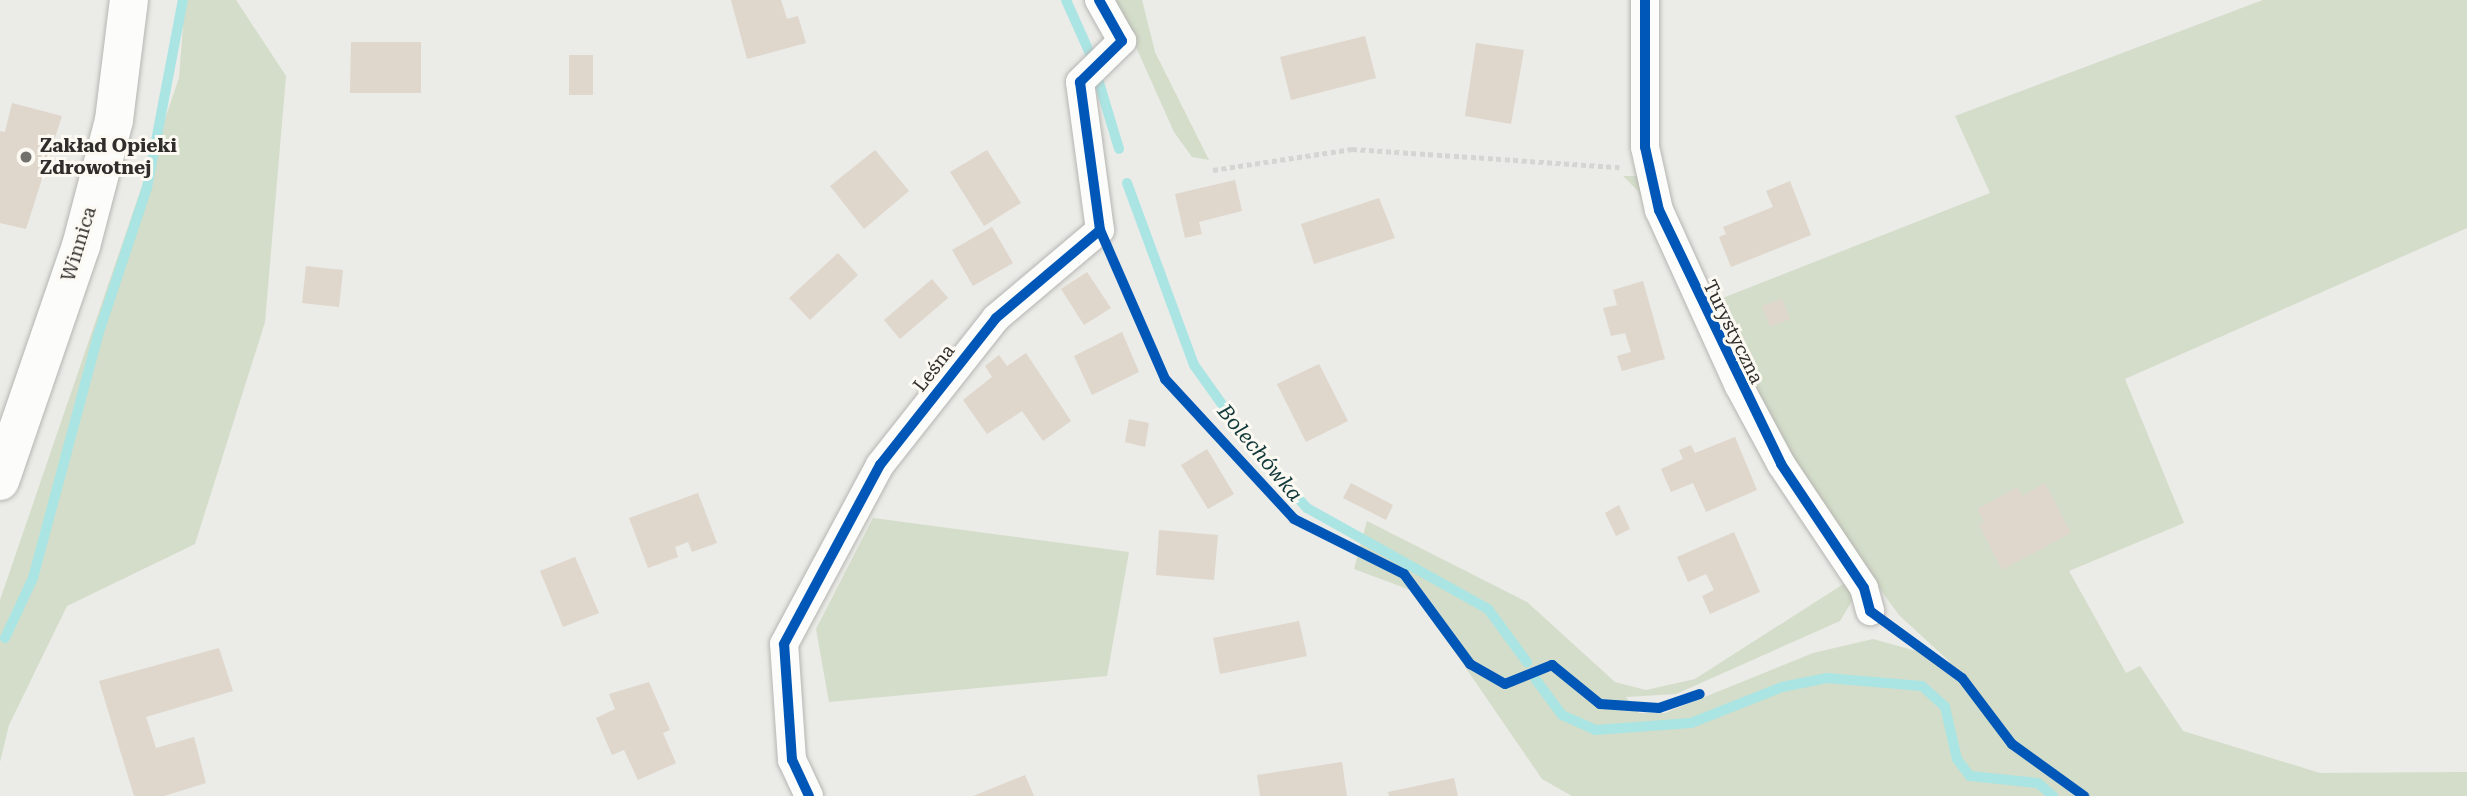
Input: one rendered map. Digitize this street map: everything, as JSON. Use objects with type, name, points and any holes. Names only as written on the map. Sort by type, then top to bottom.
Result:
[{"type":"street","name":"Winnica","points":[[0,481],[91,208],[114,120],[129,0]]},
{"type":"street","name":"Leśna","points":[[809,796],[792,760],[784,644],[880,465],[996,318],[1100,230],[1080,82],[1122,41],[1099,0]]},
{"type":"street","name":"Turystyczna","points":[[1645,0],[1647,169],[1672,242],[1739,387],[1781,464],[1864,588],[1870,611]]},
{"type":"path","points":[[1213,170],[1352,149],[1647,169]]},
{"type":"green space","points":[[185,0],[236,0],[286,76],[265,322],[195,544],[67,606],[9,725],[0,762],[0,600],[179,78]]},
{"type":"green space","points":[[1115,0],[1142,0],[1155,52],[1209,160],[1192,157],[1174,132]]},
{"type":"green space","points":[[2263,0],[2467,0],[2467,228],[2125,379],[2184,523],[2069,571],[2126,673],[2140,666],[2183,731],[2320,773],[2467,772],[2467,796],[1572,796],[1542,779],[1413,591],[1354,569],[1367,521],[1527,602],[1615,682],[1646,690],[1695,679],[1845,583],[1724,386],[1638,191],[1623,176],[1642,176],[1855,596],[1840,621],[1676,694],[1626,697],[1639,713],[1665,713],[1813,653],[1873,639],[1920,652],[1943,668],[1950,662],[1899,615],[1813,498],[1710,303],[1990,193],[1955,116]]},
{"type":"green space","points":[[873,518],[1129,552],[1107,676],[829,702],[816,629]]},
{"type":"building","points":[[731,0],[781,0],[787,19],[798,16],[806,43],[747,59]]},
{"type":"building","points":[[1365,36],[1376,78],[1291,100],[1280,57]]},
{"type":"building","points":[[351,42],[421,42],[421,93],[350,93]]},
{"type":"building","points":[[1476,43],[1524,50],[1511,124],[1465,116]]},
{"type":"building","points":[[569,55],[593,55],[593,95],[569,95]]},
{"type":"building","name":"Zakład Opieki Zdrowotnej","points":[[12,103],[62,116],[26,229],[0,223],[0,131],[5,132]]},
{"type":"building","points":[[875,150],[909,191],[864,229],[830,186]]},
{"type":"building","points":[[987,150],[1021,203],[984,226],[950,172]]},
{"type":"building","points":[[1235,180],[1242,211],[1199,222],[1202,234],[1185,238],[1175,194]]},
{"type":"building","points":[[1790,181],[1811,235],[1731,267],[1719,237],[1726,234],[1723,227],[1773,207],[1766,191]]},
{"type":"building","points":[[1379,198],[1395,238],[1314,264],[1301,224]]},
{"type":"building","points":[[992,227],[1013,263],[973,286],[952,250]]},
{"type":"building","points":[[838,253],[858,275],[810,320],[789,298]]},
{"type":"building","points":[[306,266],[343,270],[339,307],[302,303]]},
{"type":"building","points":[[1087,272],[1111,308],[1084,325],[1061,289]]},
{"type":"building","points":[[932,279],[948,298],[900,339],[884,320]]},
{"type":"building","points":[[1643,281],[1665,359],[1622,371],[1617,356],[1631,352],[1625,333],[1611,336],[1603,308],[1617,305],[1613,290]]},
{"type":"building","points":[[1782,299],[1790,319],[1770,327],[1762,306]]},
{"type":"building","points":[[1122,332],[1139,372],[1092,395],[1074,356]]},
{"type":"building","points":[[1026,353],[1071,421],[1043,441],[1022,411],[987,434],[963,400],[992,377],[985,366],[999,355],[1007,366]]},
{"type":"building","points":[[1319,364],[1348,421],[1306,442],[1277,384]]},
{"type":"building","points":[[1129,419],[1149,423],[1145,447],[1125,442]]},
{"type":"building","points":[[1735,437],[1757,490],[1706,512],[1693,483],[1671,492],[1661,469],[1683,459],[1679,450],[1691,445],[1695,453]]},
{"type":"building","points":[[1207,449],[1234,494],[1208,509],[1181,465]]},
{"type":"building","points":[[1351,483],[1393,505],[1386,520],[1343,498]]},
{"type":"building","points":[[2045,483],[2071,533],[2002,570],[1979,525],[1984,522],[1977,509],[2018,487],[2022,496]]},
{"type":"building","points":[[698,493],[717,543],[692,552],[688,542],[675,547],[678,557],[648,568],[629,518]]},
{"type":"building","points":[[1619,505],[1630,529],[1616,536],[1605,513]]},
{"type":"building","points":[[1159,530],[1218,535],[1214,580],[1156,575]]},
{"type":"building","points":[[1734,532],[1760,592],[1710,614],[1702,596],[1714,590],[1706,574],[1688,582],[1677,557]]},
{"type":"building","points":[[575,557],[599,613],[563,627],[540,571]]},
{"type":"building","points":[[1299,621],[1307,656],[1220,674],[1213,638]]},
{"type":"building","points":[[219,648],[233,691],[146,717],[156,748],[194,737],[206,783],[164,796],[134,796],[99,681]]},
{"type":"building","points":[[649,682],[670,730],[663,733],[676,763],[638,780],[624,750],[612,755],[596,718],[615,709],[609,694]]},
{"type":"building","points":[[1342,762],[1347,796],[1260,796],[1257,775]]},
{"type":"building","points":[[1025,775],[1034,796],[973,796]]},
{"type":"building","points":[[1454,778],[1458,796],[1389,796],[1388,792]]},
{"type":"waterway","points":[[5,638],[33,578],[98,335],[147,188],[183,0]]},
{"type":"waterway","name":"Bolechówka","points":[[1066,0],[1091,56],[1119,149]]},
{"type":"waterway","name":"Bolechówka","points":[[1127,183],[1194,365],[1256,452],[1307,508],[1488,609],[1527,662]]},
{"type":"waterway","name":"Bolechówka","points":[[1536,680],[1562,715],[1595,730],[1691,723],[1782,687],[1827,678],[1922,686],[1945,707],[1957,759],[1970,776],[2038,783],[2053,796]]},
{"type":"cycle path","points":[[1099,0],[1122,41],[1080,82],[1100,230],[1165,379],[1294,519],[1404,574],[1470,664],[1505,684],[1552,665],[1600,704],[1659,708],[1700,694]]},
{"type":"cycle path","points":[[1645,0],[1645,147],[1659,210],[1781,464],[1864,588],[1870,611],[1962,678],[2012,744],[2084,796]]},
{"type":"cycle path","points":[[809,796],[792,760],[784,644],[880,465],[996,318],[1100,230]]},
{"type":"place","name":"Zakład Opieki Zdrowotnej","points":[[26,157]]}]
